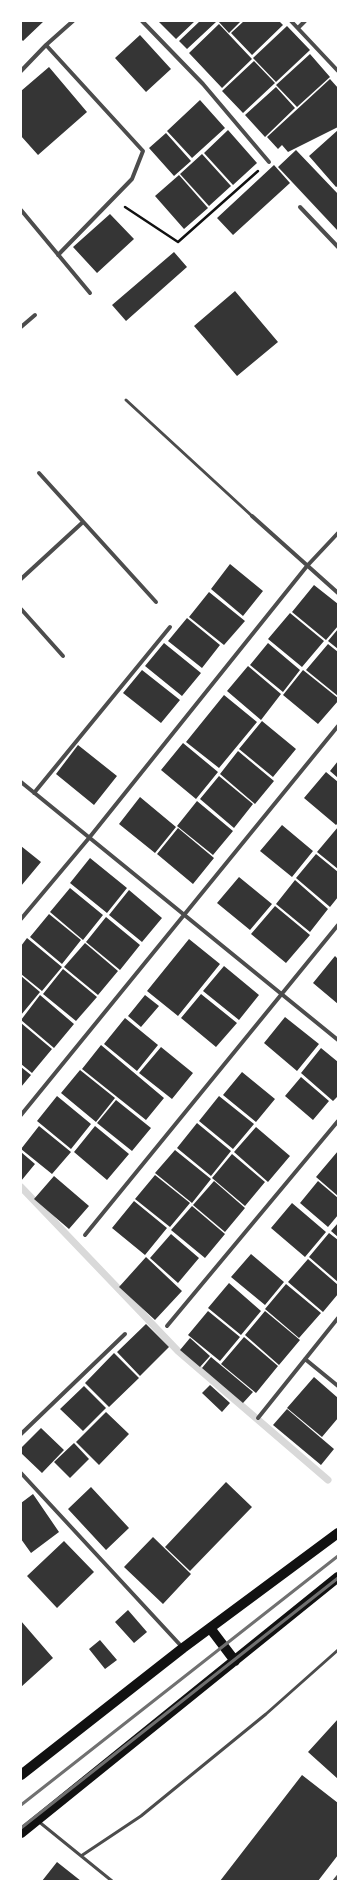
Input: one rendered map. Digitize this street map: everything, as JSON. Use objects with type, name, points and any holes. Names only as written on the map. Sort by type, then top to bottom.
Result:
[{"type":"main road","points":[[21,1775],[183,1648],[338,1532]]},
{"type":"main road","points":[[21,1833],[338,1577]]},
{"type":"main road","points":[[210,1628],[235,1661]]},
{"type":"street","points":[[21,71],[46,45],[73,21]]},
{"type":"street","points":[[142,21],[203,84],[269,162]]},
{"type":"street","points":[[291,21],[338,71]]},
{"type":"street","points":[[298,28],[305,21]]},
{"type":"street","points":[[46,45],[143,151],[132,179],[58,255]]},
{"type":"street","points":[[300,207],[338,247]]},
{"type":"street","points":[[21,210],[90,293]]},
{"type":"street","points":[[21,327],[35,315]]},
{"type":"street","points":[[39,473],[156,602]]},
{"type":"street","points":[[252,516],[338,593]]},
{"type":"street","points":[[21,579],[83,522]]},
{"type":"street","points":[[21,920],[89,838],[307,566],[338,533]]},
{"type":"street","points":[[21,608],[63,656]]},
{"type":"street","points":[[34,793],[170,627]]},
{"type":"street","points":[[21,1115],[338,726]]},
{"type":"street","points":[[21,782],[338,1040]]},
{"type":"street","points":[[85,1235],[338,925]]},
{"type":"street","points":[[167,1326],[338,1121]]},
{"type":"street","points":[[258,1418],[338,1318]]},
{"type":"street","points":[[21,1434],[125,1334]]},
{"type":"street","points":[[305,1359],[338,1386]]},
{"type":"street","points":[[21,1473],[183,1648]]},
{"type":"lane","points":[[126,400],[252,516]]},
{"type":"lane","points":[[81,1856],[141,1816],[266,1714],[338,1650]]},
{"type":"lane","points":[[37,1820],[112,1881]]},
{"type":"lane","points":[[334,1881],[338,1876]]},
{"type":"path","points":[[113,199],[178,242],[269,162]]},
{"type":"building","points":[[21,21],[44,21],[23,41],[21,39]]},
{"type":"building","points":[[158,21],[195,21],[176,39]]},
{"type":"building","points":[[200,21],[216,22],[187,49],[179,41]]},
{"type":"building","points":[[218,21],[241,21],[229,33]]},
{"type":"building","points":[[244,21],[279,21],[283,25],[252,55],[231,33]]},
{"type":"building","points":[[219,24],[252,59],[222,88],[189,53]]},
{"type":"building","points":[[287,26],[310,50],[276,82],[253,58]]},
{"type":"building","points":[[140,35],[171,69],[146,92],[115,58]]},
{"type":"building","points":[[310,54],[330,77],[297,107],[276,85]]},
{"type":"building","points":[[254,61],[275,83],[243,113],[222,91]]},
{"type":"building","points":[[49,67],[87,112],[38,155],[21,136],[21,91]]},
{"type":"building","points":[[330,79],[338,88],[338,127],[288,152],[282,145],[278,149],[267,137]]},
{"type":"building","points":[[276,87],[295,108],[265,137],[245,115]]},
{"type":"building","points":[[200,100],[225,128],[192,158],[167,131]]},
{"type":"building","points":[[228,130],[257,163],[233,185],[204,153]]},
{"type":"building","points":[[338,130],[338,186],[336,187],[309,156]]},
{"type":"building","points":[[166,133],[191,161],[174,176],[149,148]]},
{"type":"building","points":[[296,150],[338,194],[338,231],[278,167]]},
{"type":"building","points":[[202,154],[231,186],[209,206],[180,174]]},
{"type":"building","points":[[274,165],[290,183],[233,235],[217,218]]},
{"type":"building","points":[[179,175],[208,208],[184,229],[155,196]]},
{"type":"building","points":[[110,214],[134,239],[97,273],[73,247]]},
{"type":"building","points":[[174,252],[187,267],[126,321],[112,305]]},
{"type":"building","points":[[235,291],[278,342],[237,376],[194,326]]},
{"type":"building","points":[[230,564],[263,591],[243,616],[211,589]]},
{"type":"building","points":[[314,585],[338,604],[338,626],[326,640],[292,612]]},
{"type":"building","points":[[209,592],[245,621],[224,645],[189,617]]},
{"type":"building","points":[[290,613],[324,641],[302,667],[268,639]]},
{"type":"building","points":[[187,618],[220,645],[202,668],[168,641]]},
{"type":"building","points":[[338,629],[338,649],[328,641]]},
{"type":"building","points":[[164,643],[201,673],[182,696],[145,666]]},
{"type":"building","points":[[268,643],[300,670],[283,692],[250,665]]},
{"type":"building","points":[[328,644],[338,652],[338,696],[306,670]]},
{"type":"building","points":[[248,666],[281,694],[261,720],[227,691]]},
{"type":"building","points":[[142,670],[180,700],[161,723],[123,693]]},
{"type":"building","points":[[303,670],[338,698],[338,701],[318,724],[283,695]]},
{"type":"building","points":[[224,695],[257,722],[219,768],[186,742]]},
{"type":"building","points":[[262,721],[296,749],[273,777],[239,749]]},
{"type":"building","points":[[183,743],[218,772],[196,799],[161,770]]},
{"type":"building","points":[[78,745],[117,776],[94,805],[56,774]]},
{"type":"building","points":[[238,751],[274,781],[255,804],[220,774]]},
{"type":"building","points":[[338,761],[338,778],[330,771]]},
{"type":"building","points":[[326,772],[338,782],[338,823],[336,825],[304,798]]},
{"type":"building","points":[[219,776],[253,804],[234,828],[200,799]]},
{"type":"building","points":[[140,797],[176,827],[155,853],[119,824]]},
{"type":"building","points":[[197,801],[233,831],[213,855],[177,826]]},
{"type":"building","points":[[282,825],[313,851],[292,877],[260,851]]},
{"type":"building","points":[[338,827],[338,869],[317,852]]},
{"type":"building","points":[[178,828],[214,858],[193,884],[157,854]]},
{"type":"building","points":[[21,846],[41,862],[21,886]]},
{"type":"building","points":[[316,854],[338,872],[338,897],[330,907],[296,878]]},
{"type":"building","points":[[90,858],[127,888],[107,913],[70,883]]},
{"type":"building","points":[[239,877],[272,904],[250,930],[217,903]]},
{"type":"building","points":[[295,880],[328,909],[310,932],[276,904]]},
{"type":"building","points":[[70,888],[103,915],[83,940],[50,912]]},
{"type":"building","points":[[129,890],[162,918],[142,942],[109,915]]},
{"type":"building","points":[[275,906],[310,935],[286,963],[251,934]]},
{"type":"building","points":[[49,914],[81,940],[62,964],[30,937]]},
{"type":"building","points":[[106,917],[140,945],[120,970],[86,942]]},
{"type":"building","points":[[27,938],[62,967],[42,991],[21,974],[21,946]]},
{"type":"building","points":[[189,939],[220,964],[178,1016],[147,991]]},
{"type":"building","points":[[85,943],[118,971],[98,995],[64,967]]},
{"type":"building","points":[[335,956],[338,959],[338,1004],[313,983]]},
{"type":"building","points":[[224,966],[259,995],[239,1020],[203,991]]},
{"type":"building","points":[[63,969],[97,997],[76,1021],[43,994]]},
{"type":"building","points":[[21,976],[40,992],[21,1015]]},
{"type":"building","points":[[201,994],[237,1023],[216,1047],[181,1018]]},
{"type":"building","points":[[40,995],[74,1024],[54,1048],[21,1020]]},
{"type":"building","points":[[145,995],[159,1006],[141,1027],[128,1016]]},
{"type":"building","points":[[285,1017],[319,1044],[297,1071],[264,1043]]},
{"type":"building","points":[[125,1018],[158,1045],[137,1071],[104,1044]]},
{"type":"building","points":[[21,1023],[52,1049],[32,1073],[21,1064]]},
{"type":"building","points":[[101,1045],[164,1098],[146,1120],[82,1069]]},
{"type":"building","points":[[161,1047],[193,1073],[172,1099],[139,1073]]},
{"type":"building","points":[[321,1048],[338,1062],[338,1096],[333,1101],[301,1073]]},
{"type":"building","points":[[21,1067],[31,1075],[21,1087]]},
{"type":"building","points":[[80,1070],[115,1098],[96,1122],[61,1093]]},
{"type":"building","points":[[242,1072],[275,1099],[256,1122],[223,1095]]},
{"type":"building","points":[[301,1077],[329,1101],[313,1120],[285,1096]]},
{"type":"building","points":[[57,1096],[91,1124],[71,1149],[37,1121]]},
{"type":"building","points":[[219,1096],[254,1124],[233,1149],[199,1121]]},
{"type":"building","points":[[116,1100],[151,1128],[132,1151],[97,1123]]},
{"type":"building","points":[[197,1123],[231,1151],[211,1176],[177,1148]]},
{"type":"building","points":[[39,1126],[71,1152],[52,1174],[21,1149]]},
{"type":"building","points":[[95,1126],[129,1154],[107,1180],[74,1152]]},
{"type":"building","points":[[256,1127],[290,1156],[268,1182],[234,1152]]},
{"type":"building","points":[[175,1150],[211,1179],[192,1203],[155,1173]]},
{"type":"building","points":[[338,1151],[338,1196],[316,1177]]},
{"type":"building","points":[[21,1152],[35,1164],[21,1181]]},
{"type":"building","points":[[232,1154],[265,1182],[245,1206],[212,1178]]},
{"type":"building","points":[[155,1175],[190,1203],[170,1227],[135,1199]]},
{"type":"building","points":[[54,1176],[89,1206],[69,1229],[34,1199]]},
{"type":"building","points":[[214,1181],[245,1208],[225,1232],[193,1205]]},
{"type":"building","points":[[318,1181],[338,1198],[338,1215],[328,1227],[300,1203]]},
{"type":"building","points":[[134,1201],[167,1228],[145,1255],[112,1228]]},
{"type":"building","points":[[292,1203],[326,1232],[305,1257],[271,1228]]},
{"type":"building","points":[[192,1206],[225,1234],[205,1258],[171,1230]]},
{"type":"building","points":[[338,1223],[338,1237],[331,1231]]},
{"type":"building","points":[[329,1233],[338,1240],[338,1282],[309,1257]]},
{"type":"building","points":[[171,1234],[199,1258],[178,1283],[150,1258]]},
{"type":"building","points":[[251,1254],[284,1282],[265,1305],[231,1277]]},
{"type":"building","points":[[146,1257],[182,1291],[155,1320],[119,1287]]},
{"type":"building","points":[[308,1259],[338,1285],[338,1294],[323,1312],[288,1282]]},
{"type":"building","points":[[229,1283],[261,1311],[241,1335],[208,1308]]},
{"type":"building","points":[[286,1284],[321,1313],[299,1338],[265,1309]]},
{"type":"building","points":[[208,1311],[240,1337],[220,1361],[188,1335]]},
{"type":"building","points":[[265,1311],[300,1340],[279,1365],[245,1335]]},
{"type":"building","points":[[146,1324],[169,1347],[140,1376],[117,1352]]},
{"type":"building","points":[[244,1337],[278,1366],[256,1393],[221,1364]]},
{"type":"building","points":[[190,1338],[210,1356],[200,1367],[180,1350]]},
{"type":"building","points":[[114,1353],[139,1378],[109,1407],[85,1383]]},
{"type":"building","points":[[211,1357],[253,1392],[243,1403],[202,1368]]},
{"type":"building","points":[[314,1377],[338,1398],[338,1418],[322,1437],[287,1408]]},
{"type":"building","points":[[210,1385],[230,1403],[222,1412],[202,1393]]},
{"type":"building","points":[[84,1386],[106,1408],[83,1431],[60,1409]]},
{"type":"building","points":[[287,1409],[334,1449],[321,1465],[273,1425]]},
{"type":"building","points":[[106,1412],[129,1434],[99,1465],[76,1442]]},
{"type":"building","points":[[41,1428],[64,1450],[42,1473],[21,1453],[21,1448]]},
{"type":"building","points":[[74,1443],[89,1459],[70,1478],[54,1462]]},
{"type":"building","points":[[226,1482],[252,1507],[190,1571],[165,1547]]},
{"type":"building","points":[[91,1487],[129,1528],[106,1550],[68,1509]]},
{"type":"building","points":[[33,1494],[59,1532],[31,1553],[21,1539],[21,1503]]},
{"type":"building","points":[[153,1537],[191,1574],[163,1604],[124,1567]]},
{"type":"building","points":[[64,1541],[94,1572],[57,1608],[27,1576]]},
{"type":"building","points":[[128,1610],[147,1632],[134,1643],[115,1622]]},
{"type":"building","points":[[21,1621],[53,1658],[21,1687]]},
{"type":"building","points":[[100,1640],[117,1660],[105,1669],[89,1649]]},
{"type":"building","points":[[338,1719],[338,1779],[308,1752]]},
{"type":"building","points":[[302,1775],[338,1803],[338,1855],[318,1881],[220,1881]]},
{"type":"building","points":[[57,1862],[81,1881],[42,1881]]},
{"type":"waterway","points":[[21,1187],[178,1351],[328,1480]]},
{"type":"railway","points":[[21,1805],[338,1556]]},
{"type":"railway","points":[[21,1828],[338,1578]]}]
